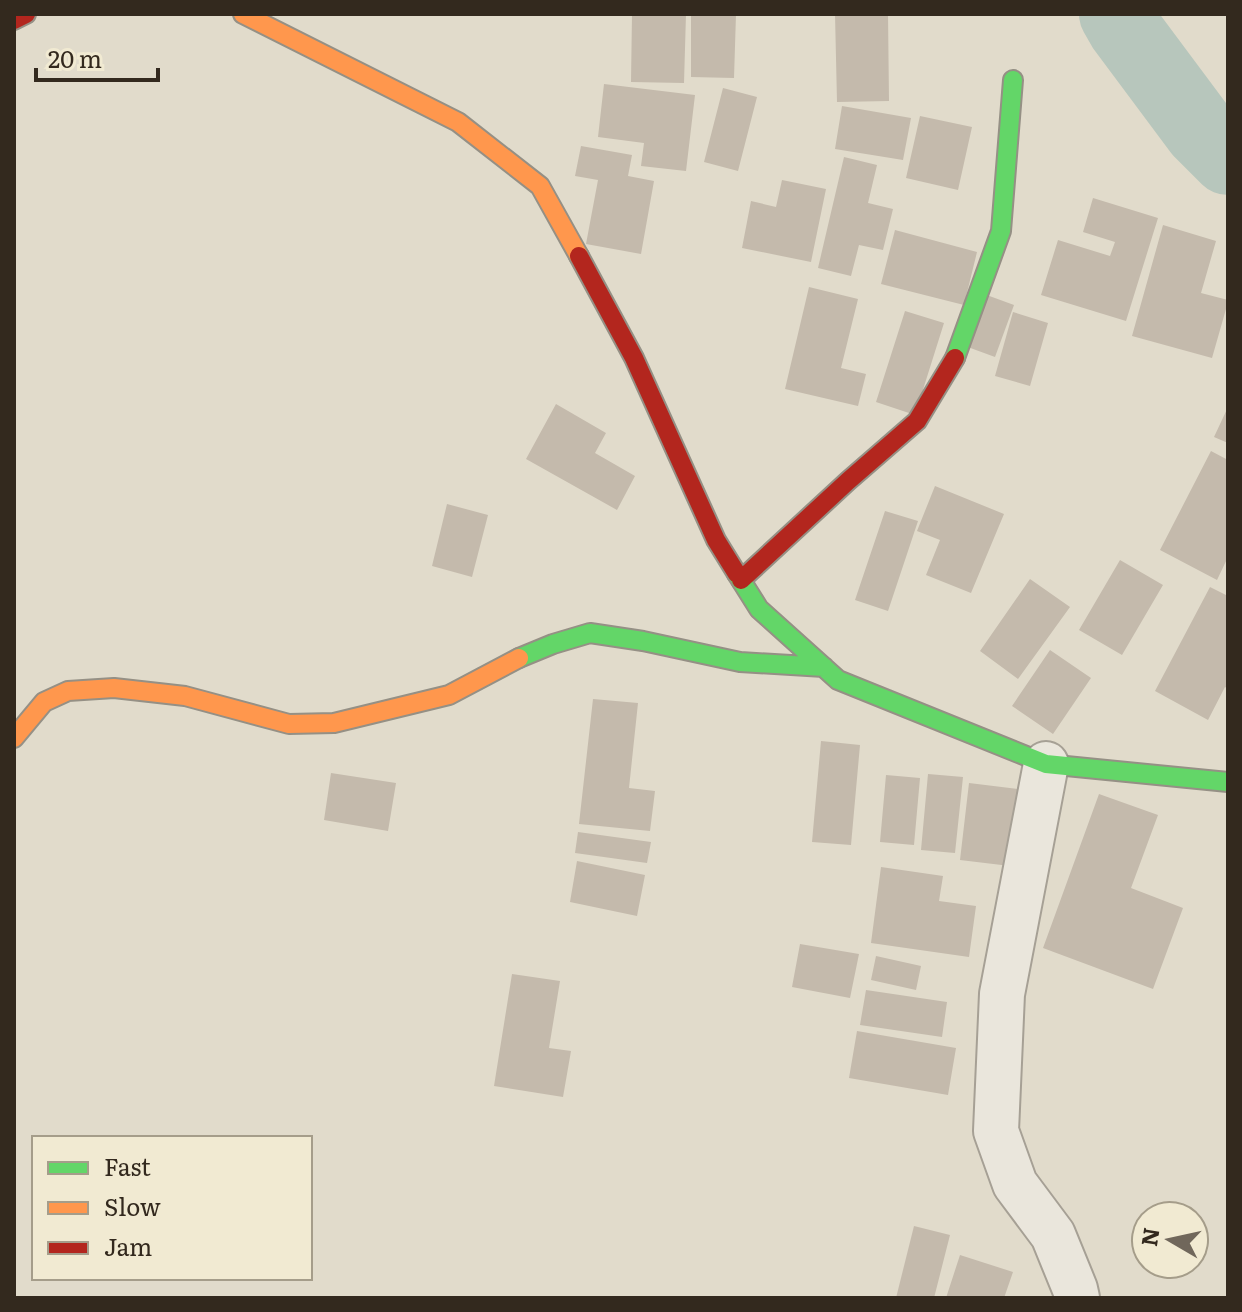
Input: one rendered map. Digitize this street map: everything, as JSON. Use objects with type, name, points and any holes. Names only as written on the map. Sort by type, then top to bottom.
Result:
[{"type":"street","points":[[14,20],[26,14]]},
{"type":"street","points":[[243,14],[458,122],[540,186],[634,358],[716,540],[759,609],[838,680],[1046,764],[1228,782]]},
{"type":"street","points":[[741,580],[917,421],[955,357],[1001,231],[1013,80]]},
{"type":"street","points":[[14,738],[44,702],[68,691],[114,688],[185,696],[289,724],[334,723],[449,695],[514,660],[590,633],[740,662],[824,667]]},
{"type":"street","points":[[1046,764],[1002,994],[996,1131],[1015,1184],[1053,1235],[1077,1298]]},
{"type":"building","points":[[632,14],[686,14],[684,83],[631,82]]},
{"type":"building","points":[[691,14],[736,14],[734,78],[691,77]]},
{"type":"building","points":[[835,14],[888,14],[889,101],[837,102]]},
{"type":"building","points":[[604,84],[695,95],[686,171],[641,166],[644,143],[598,137]]},
{"type":"building","points":[[723,88],[757,97],[738,171],[704,162]]},
{"type":"building","points":[[842,106],[911,118],[903,160],[835,149]]},
{"type":"building","points":[[920,116],[972,127],[958,190],[906,178]]},
{"type":"building","points":[[581,146],[632,155],[628,176],[654,181],[641,254],[586,244],[598,180],[575,176]]},
{"type":"building","points":[[844,157],[877,165],[868,203],[893,209],[883,250],[859,245],[851,276],[818,268]]},
{"type":"building","points":[[782,180],[826,189],[811,262],[742,248],[751,201],[776,207]]},
{"type":"building","points":[[1093,198],[1158,218],[1126,321],[1041,295],[1058,240],[1110,256],[1115,242],[1083,232]]},
{"type":"building","points":[[1163,225],[1216,241],[1201,293],[1228,302],[1212,358],[1132,336]]},
{"type":"building","points":[[895,230],[977,252],[964,305],[881,284]]},
{"type":"building","points":[[809,287],[858,299],[841,368],[866,374],[858,406],[785,389]]},
{"type":"building","points":[[984,294],[1014,305],[995,357],[965,346]]},
{"type":"building","points":[[905,311],[944,323],[915,415],[876,402]]},
{"type":"building","points":[[1013,312],[1048,323],[1030,386],[995,376]]},
{"type":"building","points":[[556,404],[606,433],[595,453],[635,476],[617,510],[526,459]]},
{"type":"building","points":[[1228,407],[1228,443],[1214,437]]},
{"type":"building","points":[[1211,451],[1228,460],[1228,557],[1217,580],[1160,550]]},
{"type":"building","points":[[935,486],[1004,514],[971,593],[926,575],[940,540],[917,531]]},
{"type":"building","points":[[447,504],[488,515],[472,577],[432,566]]},
{"type":"building","points":[[885,511],[918,521],[888,611],[855,600]]},
{"type":"building","points":[[1120,560],[1163,585],[1122,655],[1079,630]]},
{"type":"building","points":[[1030,579],[1070,607],[1018,679],[980,651]]},
{"type":"building","points":[[1210,587],[1228,596],[1228,689],[1225,687],[1208,720],[1155,691]]},
{"type":"building","points":[[1050,650],[1091,678],[1053,734],[1012,706]]},
{"type":"building","points":[[593,699],[638,703],[629,788],[655,791],[650,831],[579,824]]},
{"type":"building","points":[[821,741],[860,745],[851,845],[812,842]]},
{"type":"building","points":[[331,773],[396,783],[388,831],[324,820]]},
{"type":"building","points":[[928,774],[963,777],[955,853],[921,850]]},
{"type":"building","points":[[886,775],[920,778],[914,845],[880,842]]},
{"type":"building","points":[[969,783],[1019,789],[1010,866],[960,860]]},
{"type":"building","points":[[1099,794],[1158,815],[1131,888],[1183,908],[1153,989],[1043,948]]},
{"type":"building","points":[[578,832],[651,842],[647,863],[575,853]]},
{"type":"building","points":[[577,861],[645,875],[637,916],[570,902]]},
{"type":"building","points":[[881,867],[943,876],[939,901],[976,906],[969,957],[871,943]]},
{"type":"building","points":[[800,944],[859,954],[850,998],[792,987]]},
{"type":"building","points":[[876,956],[921,966],[916,990],[871,980]]},
{"type":"building","points":[[512,974],[560,981],[549,1048],[571,1051],[563,1097],[494,1086]]},
{"type":"building","points":[[866,990],[947,1002],[942,1037],[860,1025]]},
{"type":"building","points":[[857,1031],[956,1048],[948,1095],[849,1078]]},
{"type":"building","points":[[914,1226],[950,1235],[934,1298],[896,1298]]},
{"type":"building","points":[[960,1255],[1013,1272],[1004,1298],[946,1298]]},
{"type":"waterway","points":[[1116,14],[1200,130],[1228,158]]},
{"type":"traffic: fast","points":[[955,358],[1001,231],[1013,80]]},
{"type":"traffic: fast","points":[[737,574],[759,609],[838,680],[1046,764],[1228,782]]},
{"type":"traffic: fast","points":[[519,658],[590,633],[740,662],[824,667]]},
{"type":"traffic: slow","points":[[243,14],[458,122],[540,186],[579,256]]},
{"type":"traffic: slow","points":[[14,738],[44,702],[68,691],[114,688],[185,696],[289,724],[334,723],[449,695],[519,658]]},
{"type":"traffic: jam","points":[[14,20],[26,14]]},
{"type":"traffic: jam","points":[[579,256],[634,358],[716,540],[737,574]]},
{"type":"traffic: jam","points":[[741,580],[917,421],[955,358]]}]
